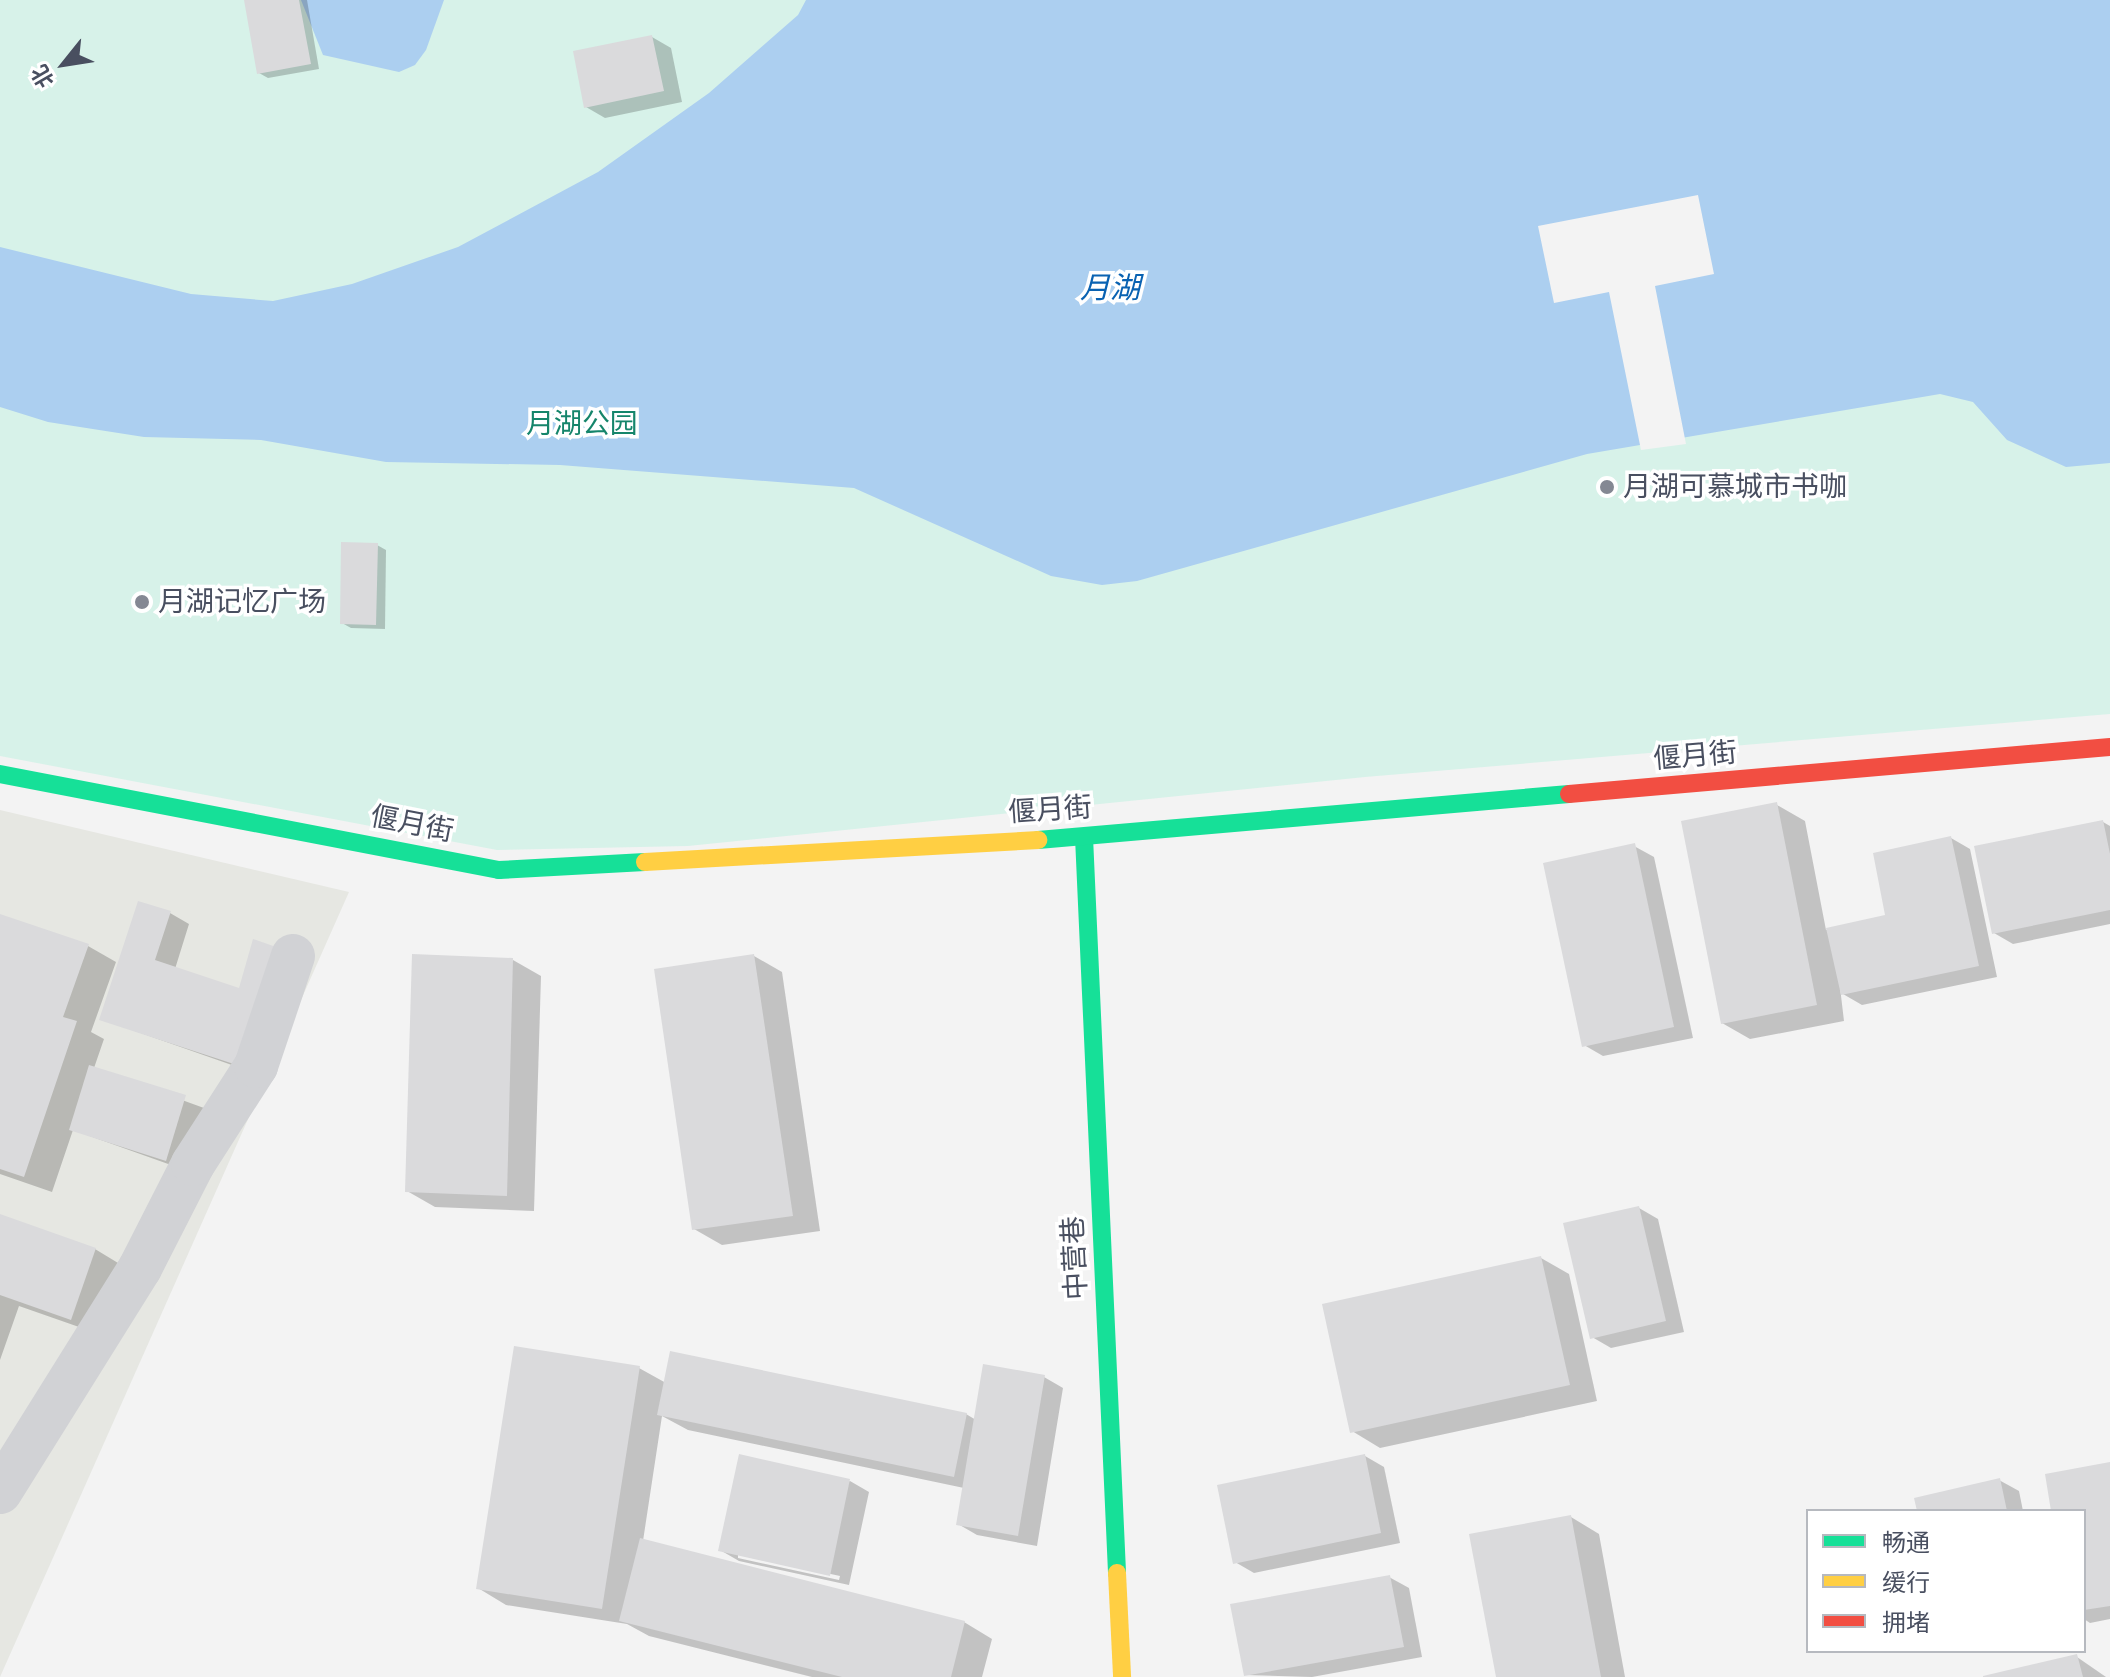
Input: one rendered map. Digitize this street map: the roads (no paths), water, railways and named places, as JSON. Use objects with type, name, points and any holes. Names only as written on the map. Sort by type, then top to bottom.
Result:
[{"type":"street","name":"偃月街","points":[[0,774],[499,870],[1084,837],[2110,747]]},
{"type":"street","name":"中营巷","points":[[1084,837],[1122,1677]]},
{"type":"street","points":[[0,1492],[140,1268],[193,1164],[256,1066],[293,956]]},
{"type":"water","points":[[301,0],[444,0],[426,50],[415,65],[399,72],[323,55]]},
{"type":"water","name":"月湖","points":[[806,0],[2110,0],[2110,463],[2066,467],[2007,440],[1973,402],[1940,394],[1587,454],[1137,581],[1102,585],[1051,576],[854,488],[560,465],[386,462],[261,440],[144,437],[48,422],[0,407],[0,247],[191,294],[273,301],[352,284],[458,247],[598,172],[709,93],[798,15]]},
{"type":"place","name":"月湖可慕城市书咖","points":[[1607,487]]},
{"type":"place","name":"月湖记忆广场","points":[[142,602]]},
{"type":"park label","name":"月湖公园","points":[[582,424]]}]
